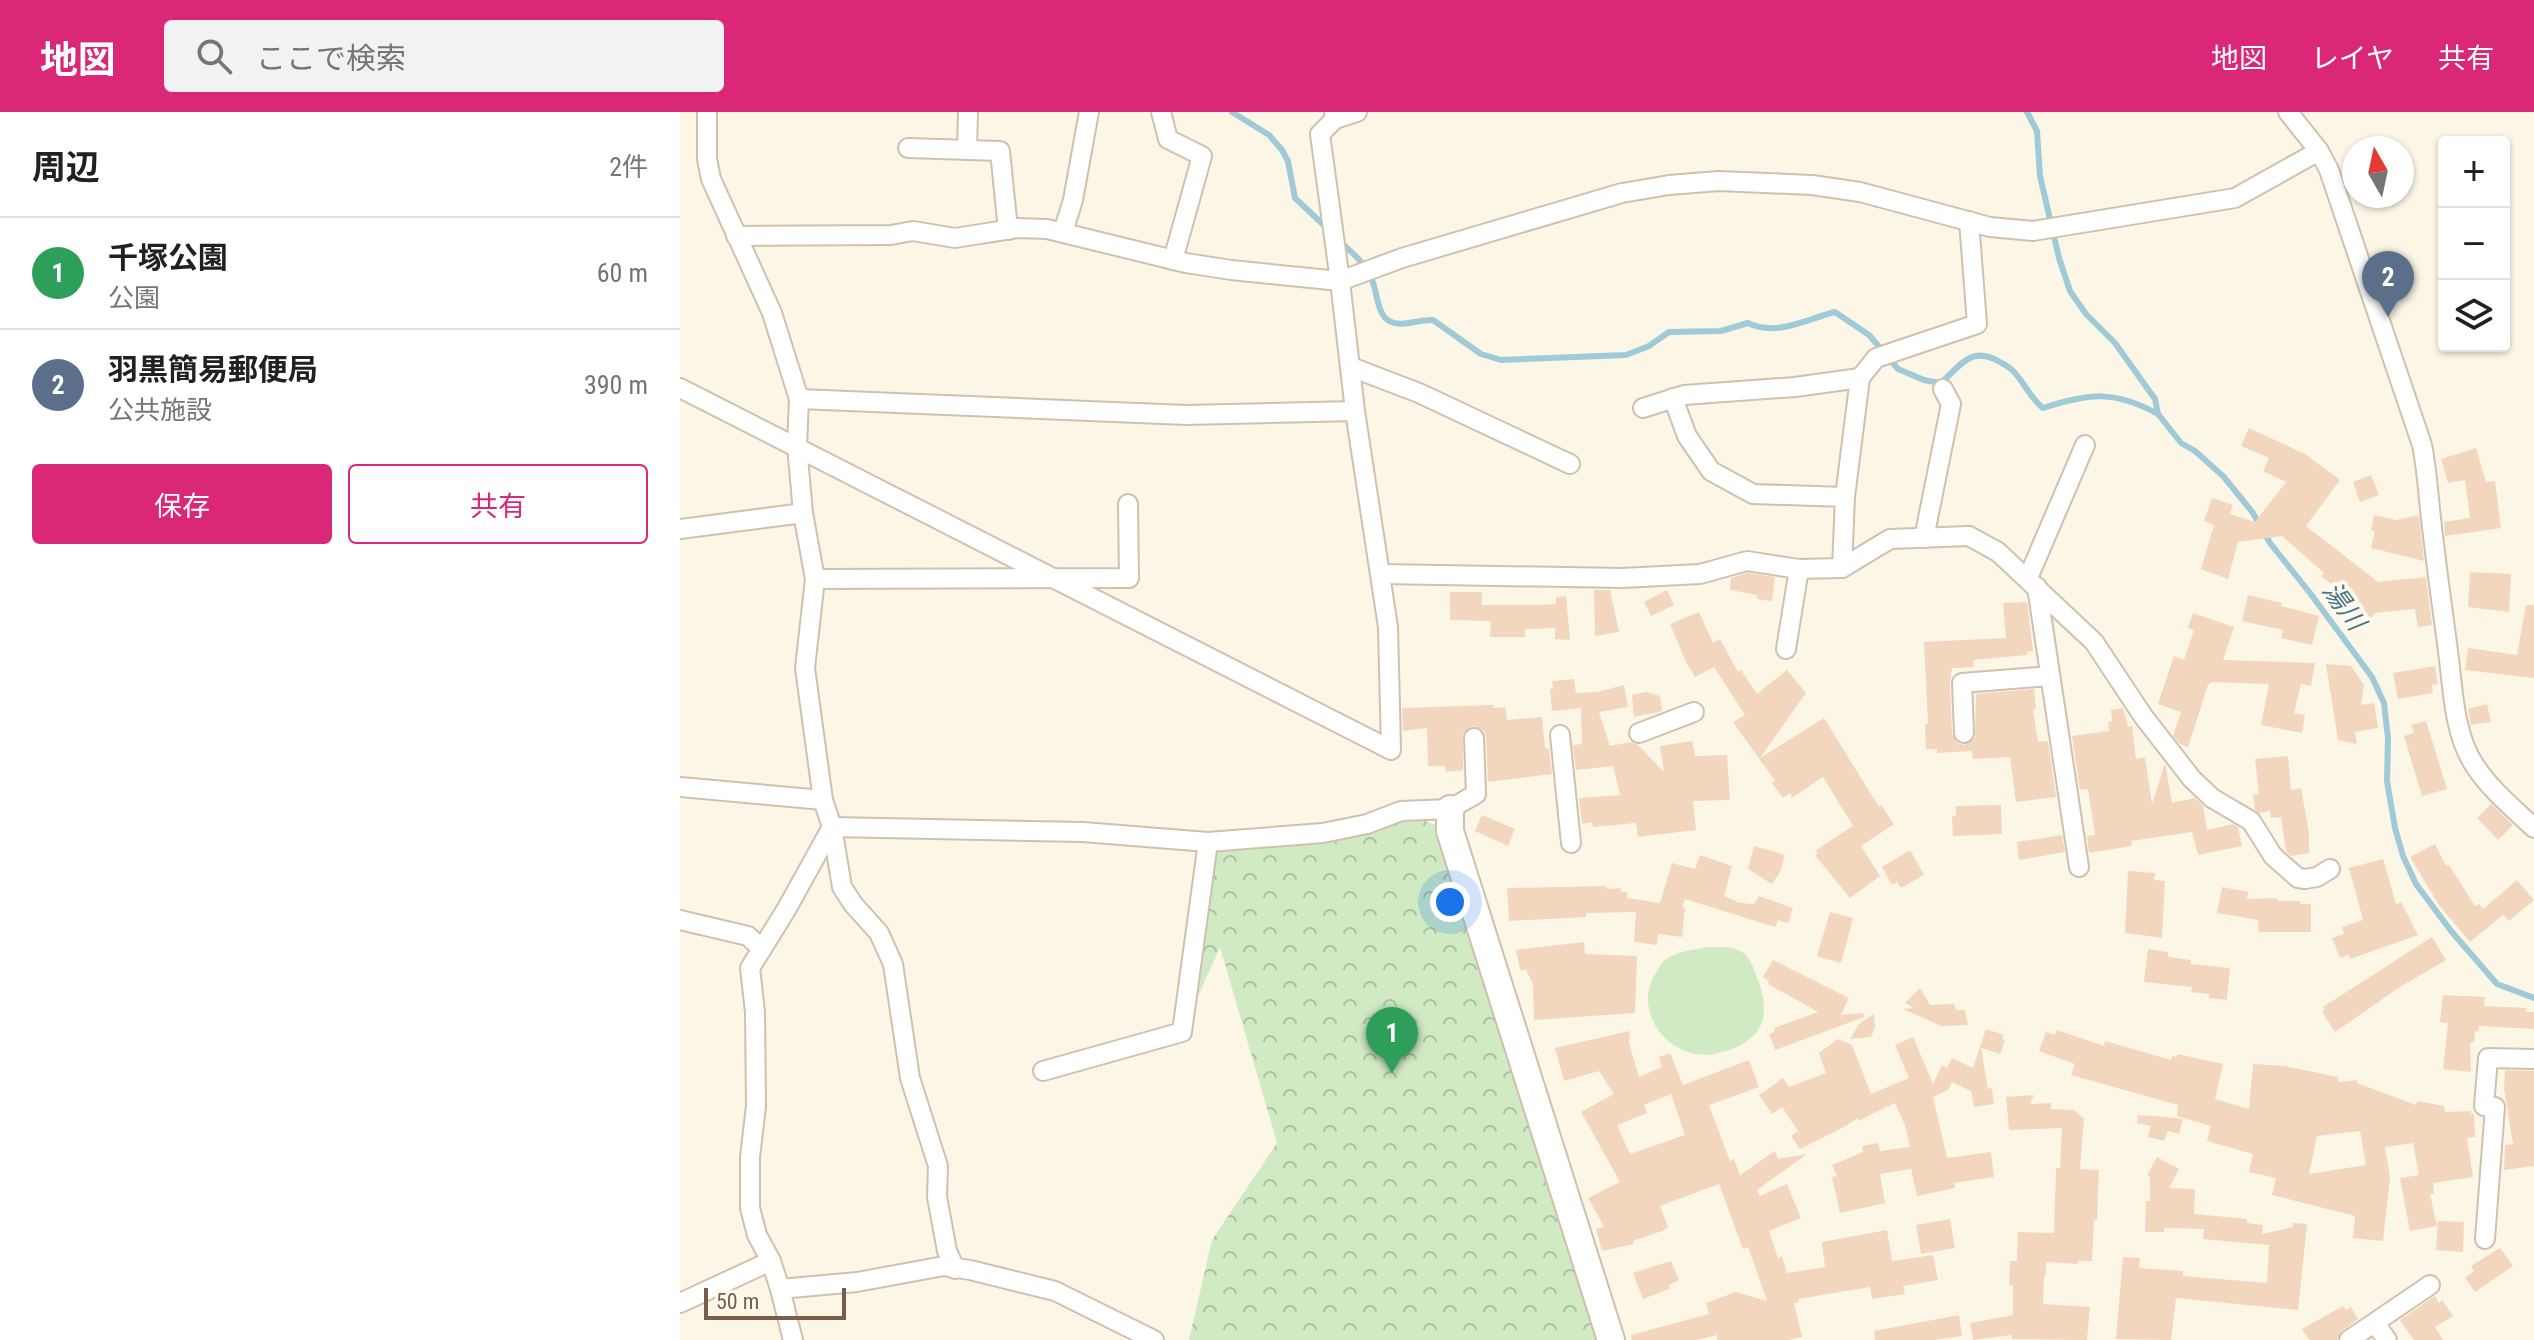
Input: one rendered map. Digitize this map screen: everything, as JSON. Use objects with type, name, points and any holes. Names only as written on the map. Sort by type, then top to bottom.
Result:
[{"type":"street","points":[[707,112],[707,159],[711,179],[772,313],[799,399],[797,446],[803,513],[815,579],[805,668],[823,800],[832,827],[842,887],[879,933],[893,964],[910,1078],[938,1166],[937,1197],[947,1251],[955,1269]]},
{"type":"street","points":[[967,150],[968,112]]},
{"type":"street","points":[[1063,232],[1073,200],[1089,112]]},
{"type":"street","points":[[1161,112],[1168,139],[1202,156],[1173,260]]},
{"type":"street","points":[[680,388],[1391,750],[1388,627],[1355,411],[1320,134],[1335,116],[1357,112]]},
{"type":"street","points":[[2288,112],[2319,151],[2335,186],[2422,445],[2461,733],[2474,766],[2534,828]]},
{"type":"street","points":[[908,148],[1000,151],[1008,230]]},
{"type":"street","points":[[736,236],[891,235],[913,231],[955,238],[1008,230],[1047,229],[1173,260],[1231,270],[1340,281],[1402,258],[1622,193],[1669,185],[1719,181],[1812,185],[1860,192],[1990,227],[2033,231],[2235,198],[2319,151]]},
{"type":"street","points":[[1842,568],[1845,497],[1860,378],[1876,358],[1977,324],[1969,221]]},
{"type":"street","points":[[1351,367],[1419,393],[1570,464]]},
{"type":"street","points":[[1643,408],[1684,395],[1795,387],[1860,378]]},
{"type":"street","points":[[1924,538],[1951,404],[1943,389]]},
{"type":"street","points":[[1673,398],[1687,436],[1711,471],[1753,494],[1845,497]]},
{"type":"street","points":[[799,399],[1186,415],[1355,411]]},
{"type":"street","points":[[2079,867],[2050,676],[2032,582],[2085,445]]},
{"type":"street","points":[[815,579],[1129,578],[1128,504]]},
{"type":"street","points":[[680,529],[803,513]]},
{"type":"street","points":[[1381,574],[1622,578],[1700,574],[1747,561],[1799,569],[1842,568],[1890,539],[1969,536],[1998,552],[2094,642],[2143,716],[2202,789],[2251,821],[2273,856],[2298,878],[2317,877],[2330,869]]},
{"type":"street","points":[[1786,649],[1799,569]]},
{"type":"street","points":[[1964,733],[1962,683],[2050,676]]},
{"type":"street","points":[[1639,733],[1694,712]]},
{"type":"street","points":[[1560,735],[1571,843]]},
{"type":"street","points":[[832,827],[1083,832],[1208,842],[1323,833],[1367,824],[1401,811],[1450,809],[1476,794],[1474,738]]},
{"type":"street","points":[[680,787],[823,800]]},
{"type":"street","points":[[1450,809],[1450,831],[1611,1340]]},
{"type":"street","points":[[793,1340],[771,1261],[757,1235],[750,1208],[750,1157],[756,1106],[755,1012],[750,968],[832,827]]},
{"type":"street","points":[[1043,1071],[1182,1032],[1208,842]]},
{"type":"street","points":[[680,920],[748,936],[762,949]]},
{"type":"street","points":[[2485,1239],[2495,1107],[2484,1106],[2488,1058],[2534,1059]]},
{"type":"street","points":[[680,1303],[771,1261]]},
{"type":"street","points":[[780,1289],[857,1282],[944,1266],[1013,1278],[1055,1291],[1154,1340]]},
{"type":"street","points":[[2349,1340],[2430,1285]]},
{"type":"street","points":[[2375,1323],[2387,1340]]},
{"type":"green space","points":[[1401,811],[1450,831],[1611,1340],[1189,1340],[1212,1240],[1277,1143],[1220,947],[1182,1032],[1208,842],[1323,833]]},
{"type":"green space","points":[[1710,947],[1733,948],[1748,958],[1761,988],[1764,1012],[1757,1031],[1740,1046],[1700,1055],[1672,1044],[1655,1025],[1650,1014],[1649,989],[1663,962],[1686,951]]},
{"type":"building","points":[[2249,428],[2305,454],[2340,480],[2306,526],[2378,582],[2426,577],[2432,625],[2418,627],[2415,609],[2375,613],[2365,625],[2347,611],[2354,602],[2321,576],[2324,573],[2282,536],[2238,542],[2228,579],[2201,569],[2214,525],[2204,521],[2212,498],[2233,505],[2230,514],[2255,522],[2286,482],[2263,471],[2269,458],[2241,446]]},
{"type":"building","points":[[2476,448],[2486,482],[2495,481],[2501,528],[2445,536],[2444,522],[2470,518],[2465,480],[2448,483],[2441,459]]},
{"type":"building","points":[[2371,475],[2379,495],[2360,502],[2353,482]]},
{"type":"building","points":[[2374,515],[2396,520],[2419,515],[2424,561],[2371,548],[2375,531],[2371,530]]},
{"type":"building","points":[[2470,572],[2511,574],[2509,612],[2468,607]]},
{"type":"building","points":[[1748,573],[1775,577],[1772,601],[1730,590],[1731,578]]},
{"type":"building","points":[[1594,590],[1610,590],[1619,632],[1595,636]]},
{"type":"building","points":[[1667,590],[1674,605],[1651,616],[1644,602]]},
{"type":"building","points":[[1450,592],[1482,592],[1482,605],[1556,604],[1556,597],[1566,596],[1570,640],[1555,639],[1555,628],[1525,629],[1525,637],[1490,637],[1491,621],[1450,620]]},
{"type":"building","points":[[2248,595],[2319,616],[2312,645],[2281,638],[2283,630],[2242,621]]},
{"type":"building","points":[[2027,602],[2033,651],[2027,652],[2027,655],[1973,660],[1974,667],[1952,668],[1950,683],[1952,734],[1958,743],[1964,745],[1975,738],[1976,694],[2034,689],[2036,709],[2033,709],[2038,742],[2048,741],[2056,797],[2016,802],[2010,757],[1973,759],[1972,751],[1937,753],[1937,749],[1926,749],[1925,724],[1928,724],[1924,642],[2006,638],[2003,603]]},
{"type":"building","points":[[2526,605],[2534,605],[2534,678],[2465,670],[2468,648],[2517,655]]},
{"type":"building","points":[[1699,612],[1713,643],[1720,639],[1738,672],[1741,670],[1757,694],[1787,670],[1806,693],[1760,758],[1824,718],[1879,807],[1881,805],[1894,824],[1861,846],[1880,876],[1850,898],[1815,855],[1818,853],[1816,850],[1853,826],[1823,777],[1792,798],[1790,793],[1783,798],[1772,783],[1775,781],[1733,722],[1745,715],[1714,667],[1695,677],[1670,624]]},
{"type":"building","points":[[2193,613],[2234,627],[2223,660],[2315,663],[2311,686],[2301,684],[2294,713],[2305,715],[2302,733],[2261,725],[2269,684],[2211,682],[2188,747],[2180,744],[2173,736],[2181,712],[2158,704],[2174,656],[2184,660],[2194,630],[2188,628]]},
{"type":"building","points":[[2326,664],[2351,666],[2364,685],[2361,705],[2374,703],[2378,728],[2355,732],[2357,744],[2338,740]]},
{"type":"building","points":[[2435,666],[2438,684],[2432,685],[2433,693],[2398,699],[2393,673]]},
{"type":"building","points":[[1574,679],[1576,693],[1597,692],[1624,685],[1628,707],[1599,712],[1610,746],[1631,742],[1638,745],[1664,772],[1660,746],[1692,741],[1695,756],[1727,755],[1730,800],[1693,801],[1696,830],[1638,837],[1636,823],[1593,827],[1592,822],[1582,824],[1579,798],[1620,795],[1613,766],[1576,770],[1573,745],[1582,744],[1581,708],[1552,711],[1552,681]]},
{"type":"building","points":[[1646,692],[1660,696],[1662,711],[1634,717],[1632,695]]},
{"type":"building","points":[[2487,704],[2491,722],[2471,725],[2468,709]]},
{"type":"building","points":[[1493,705],[1493,708],[1505,707],[1507,720],[1542,717],[1545,748],[1549,749],[1552,774],[1488,782],[1486,737],[1484,731],[1474,726],[1463,733],[1463,770],[1446,772],[1445,766],[1428,766],[1427,728],[1403,731],[1402,708]]},
{"type":"building","points":[[2123,708],[2128,727],[2132,726],[2136,759],[2145,757],[2152,804],[2165,763],[2172,803],[2195,798],[2203,806],[2207,830],[2233,824],[2238,827],[2242,846],[2198,855],[2192,832],[2131,841],[2132,846],[2089,853],[2087,836],[2095,835],[2088,789],[2080,790],[2072,736],[2109,731],[2111,710]]},
{"type":"building","points":[[2426,721],[2447,789],[2422,796],[2404,736],[2414,733],[2411,725]]},
{"type":"building","points":[[2288,756],[2291,790],[2301,788],[2309,833],[2309,853],[2291,856],[2286,851],[2281,817],[2271,818],[2270,811],[2259,813],[2255,810],[2253,794],[2259,794],[2255,759]]},
{"type":"building","points":[[2491,804],[2513,825],[2498,840],[2477,818]]},
{"type":"building","points":[[2001,805],[2002,834],[1953,836],[1952,816],[1956,816],[1956,806]]},
{"type":"building","points":[[1482,815],[1515,829],[1508,846],[1475,831]]},
{"type":"building","points":[[2062,835],[2065,852],[2019,860],[2017,842]]},
{"type":"building","points":[[2435,844],[2446,866],[2449,865],[2475,906],[2479,904],[2483,909],[2517,880],[2534,900],[2509,921],[2503,915],[2470,942],[2439,905],[2410,857]]},
{"type":"building","points":[[1754,846],[1785,855],[1772,884],[1748,869]]},
{"type":"building","points":[[1910,850],[1924,875],[1901,888],[1897,882],[1892,885],[1882,867]]},
{"type":"building","points":[[1700,855],[1732,866],[1724,896],[1740,903],[1754,904],[1759,896],[1793,908],[1788,923],[1778,920],[1775,927],[1685,899],[1682,906],[1685,908],[1682,937],[1658,934],[1657,945],[1634,942],[1636,912],[1586,913],[1586,917],[1509,921],[1507,888],[1606,886],[1607,889],[1621,888],[1621,892],[1627,892],[1627,898],[1660,903],[1672,863],[1695,869]]},
{"type":"building","points":[[2383,859],[2396,904],[2401,902],[2418,935],[2350,959],[2349,955],[2340,958],[2332,938],[2344,934],[2342,927],[2363,920],[2349,868]]},
{"type":"building","points":[[2128,871],[2155,873],[2154,880],[2165,881],[2162,938],[2125,933]]},
{"type":"building","points":[[2222,887],[2248,892],[2247,899],[2277,898],[2277,901],[2311,904],[2311,932],[2259,932],[2258,920],[2217,913]]},
{"type":"building","points":[[1830,912],[1853,918],[1841,963],[1817,956]]},
{"type":"building","points":[[2432,937],[2446,960],[2335,1032],[2322,1012],[2325,1010],[2323,1007]]},
{"type":"building","points":[[1584,942],[1585,954],[1637,956],[1635,1013],[1534,1020],[1533,984],[1526,970],[1520,970],[1516,950]]},
{"type":"building","points":[[2148,949],[2168,952],[2168,957],[2191,960],[2190,964],[2230,968],[2227,1000],[2191,992],[2192,987],[2144,982]]},
{"type":"building","points":[[1773,960],[1849,998],[1841,1015],[1863,1013],[1864,1017],[1775,1050],[1769,1034],[1775,1032],[1774,1028],[1818,1012],[1768,984],[1769,981],[1763,977]]},
{"type":"building","points":[[1920,988],[1930,1005],[1954,1004],[1956,1010],[1965,1010],[1968,1025],[1941,1026],[1903,1009],[1914,1008],[1905,1003]]},
{"type":"building","points":[[2443,995],[2485,997],[2484,1006],[2527,1008],[2525,1012],[2534,1012],[2534,1029],[2479,1026],[2474,1042],[2470,1043],[2471,1072],[2443,1069],[2448,1023],[2440,1022]]},
{"type":"building","points":[[1874,1014],[1875,1028],[1871,1037],[1850,1039],[1859,1024]]},
{"type":"building","points":[[1986,1029],[2004,1035],[2002,1039],[2005,1040],[2000,1054],[1981,1048],[1988,1089],[1992,1088],[1994,1104],[1974,1107],[1971,1091],[1952,1082],[1948,1090],[1933,1097],[1947,1158],[1991,1152],[1994,1177],[1954,1183],[1955,1188],[1917,1196],[1911,1169],[1880,1174],[1885,1203],[1840,1213],[1832,1177],[1837,1176],[1832,1165],[1863,1152],[1862,1146],[1878,1143],[1880,1151],[1910,1147],[1895,1103],[1858,1121],[1858,1118],[1800,1149],[1791,1136],[1798,1131],[1782,1107],[1772,1114],[1759,1095],[1783,1078],[1789,1087],[1826,1073],[1819,1053],[1838,1039],[1852,1045],[1871,1094],[1909,1078],[1895,1045],[1913,1037],[1933,1084],[1942,1065],[1947,1068],[1952,1058],[1973,1068]]},
{"type":"building","points":[[2057,1030],[2104,1046],[2105,1041],[2171,1060],[2178,1054],[2223,1064],[2215,1099],[2249,1109],[2253,1064],[2285,1066],[2338,1077],[2338,1082],[2357,1080],[2357,1083],[2416,1105],[2417,1101],[2444,1106],[2445,1112],[2471,1111],[2474,1114],[2475,1137],[2467,1138],[2473,1177],[2433,1183],[2434,1194],[2430,1194],[2437,1226],[2410,1231],[2400,1178],[2419,1175],[2413,1143],[2385,1147],[2390,1177],[2383,1241],[2353,1238],[2355,1216],[2272,1195],[2276,1178],[2249,1172],[2253,1154],[2207,1141],[2211,1126],[2177,1116],[2178,1105],[2071,1075],[2075,1064],[2039,1051],[2046,1032],[2055,1035]],"holes":[[[2360,1131],[2366,1165],[2309,1174],[2317,1136]]]},
{"type":"building","points":[[1630,1031],[1629,1043],[1639,1077],[1662,1067],[1659,1057],[1670,1053],[1683,1085],[1749,1060],[1759,1087],[1709,1105],[1730,1161],[1734,1159],[1740,1175],[1775,1151],[1778,1159],[1807,1154],[1757,1190],[1760,1196],[1787,1184],[1801,1218],[1769,1231],[1787,1273],[1825,1267],[1822,1242],[1887,1230],[1892,1261],[1933,1255],[1938,1280],[1903,1286],[1905,1294],[1872,1299],[1870,1287],[1798,1299],[1799,1302],[1794,1303],[1802,1337],[1788,1340],[1717,1340],[1717,1335],[1697,1340],[1632,1340],[1631,1335],[1709,1314],[1706,1303],[1736,1292],[1767,1301],[1748,1247],[1743,1249],[1719,1184],[1660,1206],[1668,1227],[1662,1231],[1633,1241],[1634,1244],[1602,1251],[1596,1229],[1604,1227],[1588,1198],[1620,1182],[1581,1112],[1614,1094],[1599,1071],[1564,1081],[1555,1048]],"holes":[[[1671,1094],[1685,1135],[1630,1154],[1617,1125],[1647,1113],[1644,1105]]]},
{"type":"building","points":[[2505,1070],[2534,1071],[2534,1166],[2504,1170],[2505,1145],[2513,1144],[2504,1088]]},
{"type":"building","points":[[2034,1095],[2030,1104],[2051,1103],[2051,1109],[2074,1110],[2084,1119],[2080,1169],[2099,1170],[2092,1261],[2078,1261],[2078,1264],[2046,1262],[2044,1275],[2043,1304],[2090,1307],[2087,1340],[2012,1339],[2012,1335],[1973,1340],[1970,1323],[2013,1315],[2010,1261],[2017,1261],[2018,1232],[2054,1233],[2056,1168],[2060,1168],[2062,1128],[2009,1130],[2006,1097]]},
{"type":"building","points":[[2138,1115],[2183,1119],[2179,1134],[2168,1131],[2164,1141],[2148,1137],[2151,1126],[2137,1123]]},
{"type":"building","points":[[2157,1157],[2179,1169],[2169,1188],[2195,1189],[2194,1214],[2247,1219],[2247,1223],[2263,1225],[2262,1234],[2293,1227],[2293,1223],[2307,1224],[2298,1310],[2176,1298],[2171,1340],[2116,1339],[2123,1257],[2140,1258],[2139,1268],[2183,1271],[2183,1276],[2267,1283],[2269,1245],[2203,1239],[2204,1229],[2164,1228],[2164,1232],[2145,1232],[2146,1201],[2150,1201],[2150,1177],[2147,1175]]},
{"type":"building","points":[[1950,1219],[1955,1248],[1921,1254],[1916,1225]]},
{"type":"building","points":[[2438,1221],[2464,1222],[2463,1252],[2436,1250]]},
{"type":"building","points":[[2500,1248],[2513,1266],[2475,1292],[2465,1278],[2474,1271],[2471,1266]]},
{"type":"building","points":[[1671,1261],[1679,1280],[1669,1285],[1669,1289],[1643,1299],[1633,1273]]},
{"type":"building","points":[[2435,1296],[2439,1303],[2442,1300],[2453,1316],[2435,1327],[2443,1340],[2414,1340],[2400,1320]]},
{"type":"building","points":[[2343,1306],[2346,1310],[2351,1307],[2358,1319],[2342,1331],[2337,1340],[2309,1340],[2302,1329]]},
{"type":"building","points":[[1959,1315],[1962,1336],[1934,1340],[1875,1340],[1874,1331]]},
{"type":"waterway","points":[[1232,112],[1269,135],[1282,150],[1288,161],[1295,198],[1329,230]]},
{"type":"waterway","name":"湯川","points":[[2027,112],[2037,131],[2040,176],[2070,291],[2086,314],[2115,343],[2155,399],[2158,414],[2181,443],[2195,451],[2224,477],[2253,513],[2270,543],[2372,677],[2384,703],[2388,738],[2387,781],[2395,828],[2416,884],[2497,984],[2534,998]]},
{"type":"waterway","points":[[1339,241],[1366,269],[1382,313],[1389,321],[1399,324],[1433,320],[1481,354],[1501,360],[1626,355],[1649,346],[1669,332],[1721,331],[1748,323],[1781,328],[1835,312],[1869,335],[1898,369],[1924,380],[1941,383],[1967,359],[1990,357],[2012,370],[2043,408],[2075,399],[2102,396],[2128,401],[2158,414]]},
{"type":"place","name":"羽黒簡易郵便局","points":[[2388,317]]},
{"type":"place","name":"千塚公園","points":[[1392,1073]]}]
